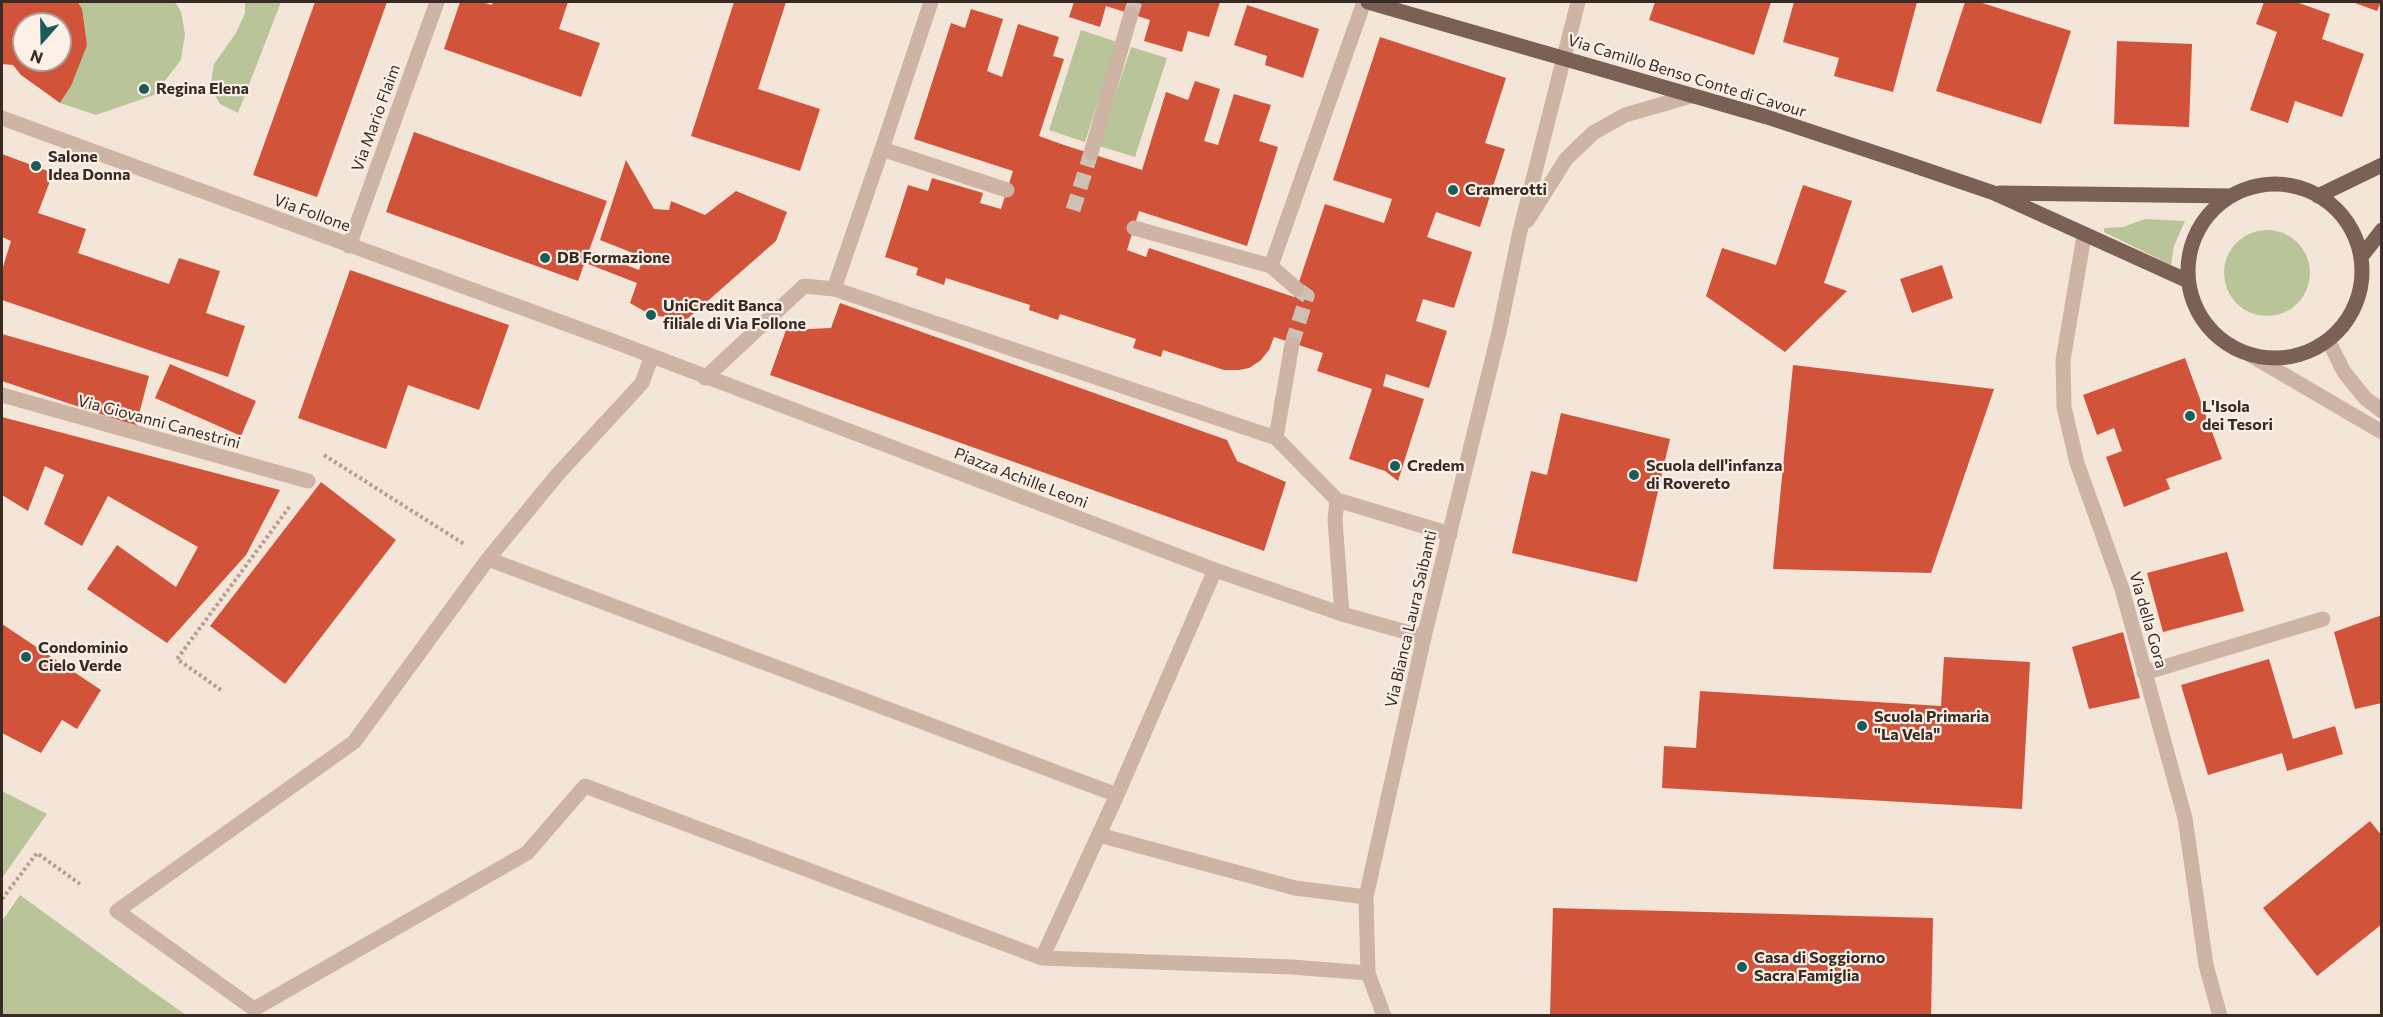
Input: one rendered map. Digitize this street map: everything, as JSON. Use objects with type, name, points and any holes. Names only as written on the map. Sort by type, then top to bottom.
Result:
[{"type":"main road","name":"Via Camillo Benso Conte di Cavour","points":[[1366,2],[1767,117],[1994,193],[2084,236],[2188,280]]},
{"type":"main road","points":[[2318,195],[2382,165]]},
{"type":"main road","name":"Via Camillo Benso Conte di Cavour","points":[[2274,184],[2297,187],[2318,195],[2343,218],[2353,233],[2361,257],[2362,281],[2356,303],[2345,324],[2328,340],[2305,353],[2279,358],[2252,356],[2221,340],[2198,314],[2188,280],[2188,256],[2197,232],[2211,211],[2231,196],[2252,187],[2274,184]]},
{"type":"main road","name":"Via Camillo Benso Conte di Cavour","points":[[1994,193],[2231,196]]},
{"type":"main road","points":[[2361,257],[2382,231]]},
{"type":"street","name":"Via Mario Flaim","points":[[349,246],[437,2]]},
{"type":"street","points":[[834,289],[931,2]]},
{"type":"street","points":[[1271,266],[1366,2]]},
{"type":"street","name":"Via Bianca Laura Saibanti","points":[[1384,1016],[1368,973],[1366,897],[1424,638],[1520,231],[1578,2]]},
{"type":"street","points":[[1091,153],[1131,14]]},
{"type":"street","name":"Via Bianca Laura Saibanti","points":[[1520,231],[1566,159],[1593,133],[1625,115],[1691,96]]},
{"type":"street","name":"Via Follone","points":[[2,118],[610,340]]},
{"type":"street","points":[[882,149],[1007,190]]},
{"type":"street","points":[[1134,228],[1271,266],[1297,289]]},
{"type":"street","name":"Via della Gora","points":[[2084,236],[2063,360],[2064,407],[2078,462],[2122,589],[2185,818],[2206,966],[2220,1016]]},
{"type":"street","points":[[705,378],[804,286],[834,289],[1276,438],[1336,500],[1450,534]]},
{"type":"street","name":"Piazza Achille Leoni","points":[[610,340],[651,358],[1215,570],[1342,614],[1424,638]]},
{"type":"street","points":[[2328,340],[2344,372],[2365,398],[2382,411]]},
{"type":"street","points":[[1276,438],[1292,344]]},
{"type":"street","name":"Via Camillo Benso Conte di Cavour","points":[[2252,356],[2382,432]]},
{"type":"street","points":[[651,358],[642,383],[558,474],[488,559],[354,742],[117,911],[254,1009],[527,853],[585,786],[1042,958],[1292,967],[1368,973]]},
{"type":"street","name":"Via Giovanni Canestrini","points":[[2,395],[308,481]]},
{"type":"street","points":[[1336,500],[1335,520],[1342,614]]},
{"type":"street","points":[[488,559],[1117,795]]},
{"type":"street","points":[[1042,958],[1117,795],[1215,570]]},
{"type":"street","points":[[2144,673],[2323,619]]},
{"type":"street","points":[[1099,835],[1295,888],[1366,897]]},
{"type":"path","points":[[221,690],[177,659],[308,481],[324,455],[488,559]]},
{"type":"path","points":[[2,899],[37,854],[80,884]]},
{"type":"green space","points":[[78,2],[175,2],[181,12],[185,34],[181,60],[154,95],[96,115],[60,103],[71,86],[82,9]]},
{"type":"green space","points":[[245,2],[281,2],[238,113],[220,104],[210,88],[214,64],[236,33],[245,13]]},
{"type":"green space","points":[[1081,30],[1117,42],[1085,142],[1049,130]]},
{"type":"green space","points":[[1131,47],[1167,58],[1135,157],[1099,146]]},
{"type":"green space","points":[[2145,219],[2185,221],[2174,246],[2171,265],[2104,232],[2104,228],[2123,227]]},
{"type":"green space","points":[[2267,230],[2291,237],[2303,249],[2310,273],[2303,297],[2291,309],[2267,316],[2243,309],[2231,297],[2224,273],[2231,249],[2243,237]]},
{"type":"green space","points":[[2,791],[47,814],[2,878]]},
{"type":"green space","points":[[20,895],[186,1015],[2,1015],[2,921]]},
{"type":"building","points":[[2,2],[78,2],[82,9],[87,45],[71,86],[60,103],[19,72],[72,72],[72,12],[12,12],[12,65],[2,64]]},
{"type":"building","points":[[315,2],[387,2],[317,197],[253,175]]},
{"type":"building","points":[[460,2],[482,2],[492,5],[493,2],[568,2],[559,29],[600,43],[581,97],[444,49]]},
{"type":"building","points":[[734,2],[786,2],[758,89],[820,109],[800,171],[691,136]]},
{"type":"building","points":[[1074,2],[1220,2],[1209,37],[1188,31],[1182,52],[1144,41],[1150,20],[1106,6],[1100,27],[1069,17]]},
{"type":"building","points":[[1655,2],[1771,2],[1754,55],[1649,20]]},
{"type":"building","points":[[1794,2],[1917,2],[1893,92],[1834,76],[1839,58],[1783,42]]},
{"type":"building","points":[[1965,2],[1979,2],[2071,31],[2041,124],[1936,91]]},
{"type":"building","points":[[2264,2],[2296,2],[2330,14],[2322,39],[2364,54],[2342,117],[2295,101],[2288,123],[2250,110],[2277,32],[2256,24]]},
{"type":"building","points":[[2352,2],[2381,2],[2377,11]]},
{"type":"building","points":[[1247,5],[1319,29],[1303,78],[1265,65],[1267,56],[1234,45]]},
{"type":"building","points":[[971,9],[1003,19],[987,71],[1002,77],[1018,24],[1059,37],[1053,56],[1064,59],[1039,136],[1142,170],[1166,92],[1188,100],[1195,81],[1220,89],[1204,141],[1218,145],[1234,94],[1271,105],[1259,141],[1278,147],[1247,246],[1139,211],[1127,250],[1146,257],[1149,248],[1294,297],[1325,204],[1384,223],[1392,199],[1333,180],[1380,37],[1506,78],[1485,143],[1505,149],[1480,227],[1436,212],[1427,237],[1472,252],[1454,308],[1423,299],[1416,321],[1447,331],[1429,388],[1386,374],[1383,386],[1424,399],[1398,481],[1385,471],[1349,459],[1372,389],[1317,371],[1323,353],[1274,337],[1269,350],[1260,361],[1249,368],[1239,370],[1224,370],[1163,350],[1161,357],[1133,348],[1136,339],[1060,314],[1058,320],[1029,310],[1030,305],[946,278],[944,285],[916,275],[918,268],[885,257],[908,185],[928,191],[932,178],[983,193],[980,203],[1001,209],[1013,171],[914,139],[951,23],[965,28]]},
{"type":"building","points":[[2117,41],[2192,44],[2189,127],[2114,124]]},
{"type":"building","points":[[414,132],[607,201],[578,281],[386,212]]},
{"type":"building","points":[[2,154],[53,173],[38,213],[86,229],[78,253],[169,284],[179,258],[220,271],[206,313],[245,326],[228,377],[2,300],[2,270],[11,241],[2,237]]},
{"type":"building","points":[[626,160],[654,209],[669,210],[671,201],[705,215],[736,191],[787,212],[776,241],[686,320],[651,315],[630,303],[637,283],[588,264],[592,252],[639,270],[643,257],[600,240]]},
{"type":"building","points":[[1803,185],[1852,201],[1824,283],[1847,291],[1785,352],[1706,296],[1722,248],[1776,265]]},
{"type":"building","points":[[1942,265],[1953,298],[1912,313],[1900,279]]},
{"type":"building","points":[[350,270],[509,325],[479,410],[408,385],[386,449],[298,418]]},
{"type":"building","points":[[840,303],[1227,440],[1237,461],[1286,482],[1264,551],[770,375],[786,330],[831,328]]},
{"type":"building","points":[[2,334],[149,376],[136,426],[2,381]]},
{"type":"building","points":[[2185,358],[2222,459],[2166,479],[2170,489],[2124,507],[2106,457],[2122,451],[2114,428],[2097,435],[2083,395]]},
{"type":"building","points":[[170,364],[256,401],[241,436],[155,398]]},
{"type":"building","points":[[1793,365],[1994,389],[1931,573],[1773,569]]},
{"type":"building","points":[[1561,413],[1670,439],[1637,582],[1512,553],[1531,471],[1547,475]]},
{"type":"building","points":[[2,417],[280,490],[246,555],[167,643],[87,589],[117,545],[176,587],[198,547],[108,496],[82,546],[44,524],[64,475],[45,466],[28,511],[2,495]]},
{"type":"building","points":[[321,482],[396,540],[285,684],[210,626]]},
{"type":"building","points":[[2227,552],[2244,611],[2163,632],[2147,573]]},
{"type":"building","points":[[2382,615],[2382,703],[2355,709],[2334,632]]},
{"type":"building","name":"Condominio Cielo Verde","points":[[2,624],[101,690],[77,729],[62,720],[41,753],[2,733]]},
{"type":"building","points":[[2123,632],[2140,698],[2089,709],[2072,647]]},
{"type":"building","name":"Scuola Primaria \"La Vela\"","points":[[1944,657],[2030,662],[2022,809],[1662,788],[1664,746],[1696,748],[1700,691],[1941,706]]},
{"type":"building","points":[[2269,659],[2293,739],[2335,726],[2343,754],[2287,771],[2282,753],[2208,775],[2181,685]]},
{"type":"building","points":[[2370,821],[2382,836],[2382,924],[2317,976],[2263,908]]},
{"type":"building","name":"Casa di Soggiorno Sacra Famiglia","points":[[1553,908],[1933,918],[1931,1016],[1550,1016]]},
{"type":"tunnel","points":[[1131,14],[1135,2]]},
{"type":"tunnel","points":[[1073,210],[1091,153]]},
{"type":"tunnel","points":[[1292,344],[1307,296],[1297,289]]},
{"type":"place","name":"Regina Elena","points":[[144,89]]},
{"type":"place","name":"Salone Idea Donna","points":[[36,166]]},
{"type":"place","name":"Cramerotti","points":[[1453,190]]},
{"type":"place","name":"DB Formazione","points":[[545,258]]},
{"type":"place","name":"UniCredit Banca filiale di Via Follone","points":[[651,315]]},
{"type":"place","name":"L'Isola dei Tesori","points":[[2190,416]]},
{"type":"place","name":"Credem","points":[[1395,466]]},
{"type":"place","name":"Scuola dell'infanza di Rovereto","points":[[1634,475]]},
{"type":"place","name":"Condominio Cielo Verde","points":[[26,657]]},
{"type":"place","name":"Scuola Primaria \"La Vela\"","points":[[1862,726]]},
{"type":"place","name":"Casa di Soggiorno Sacra Famiglia","points":[[1742,967]]}]
